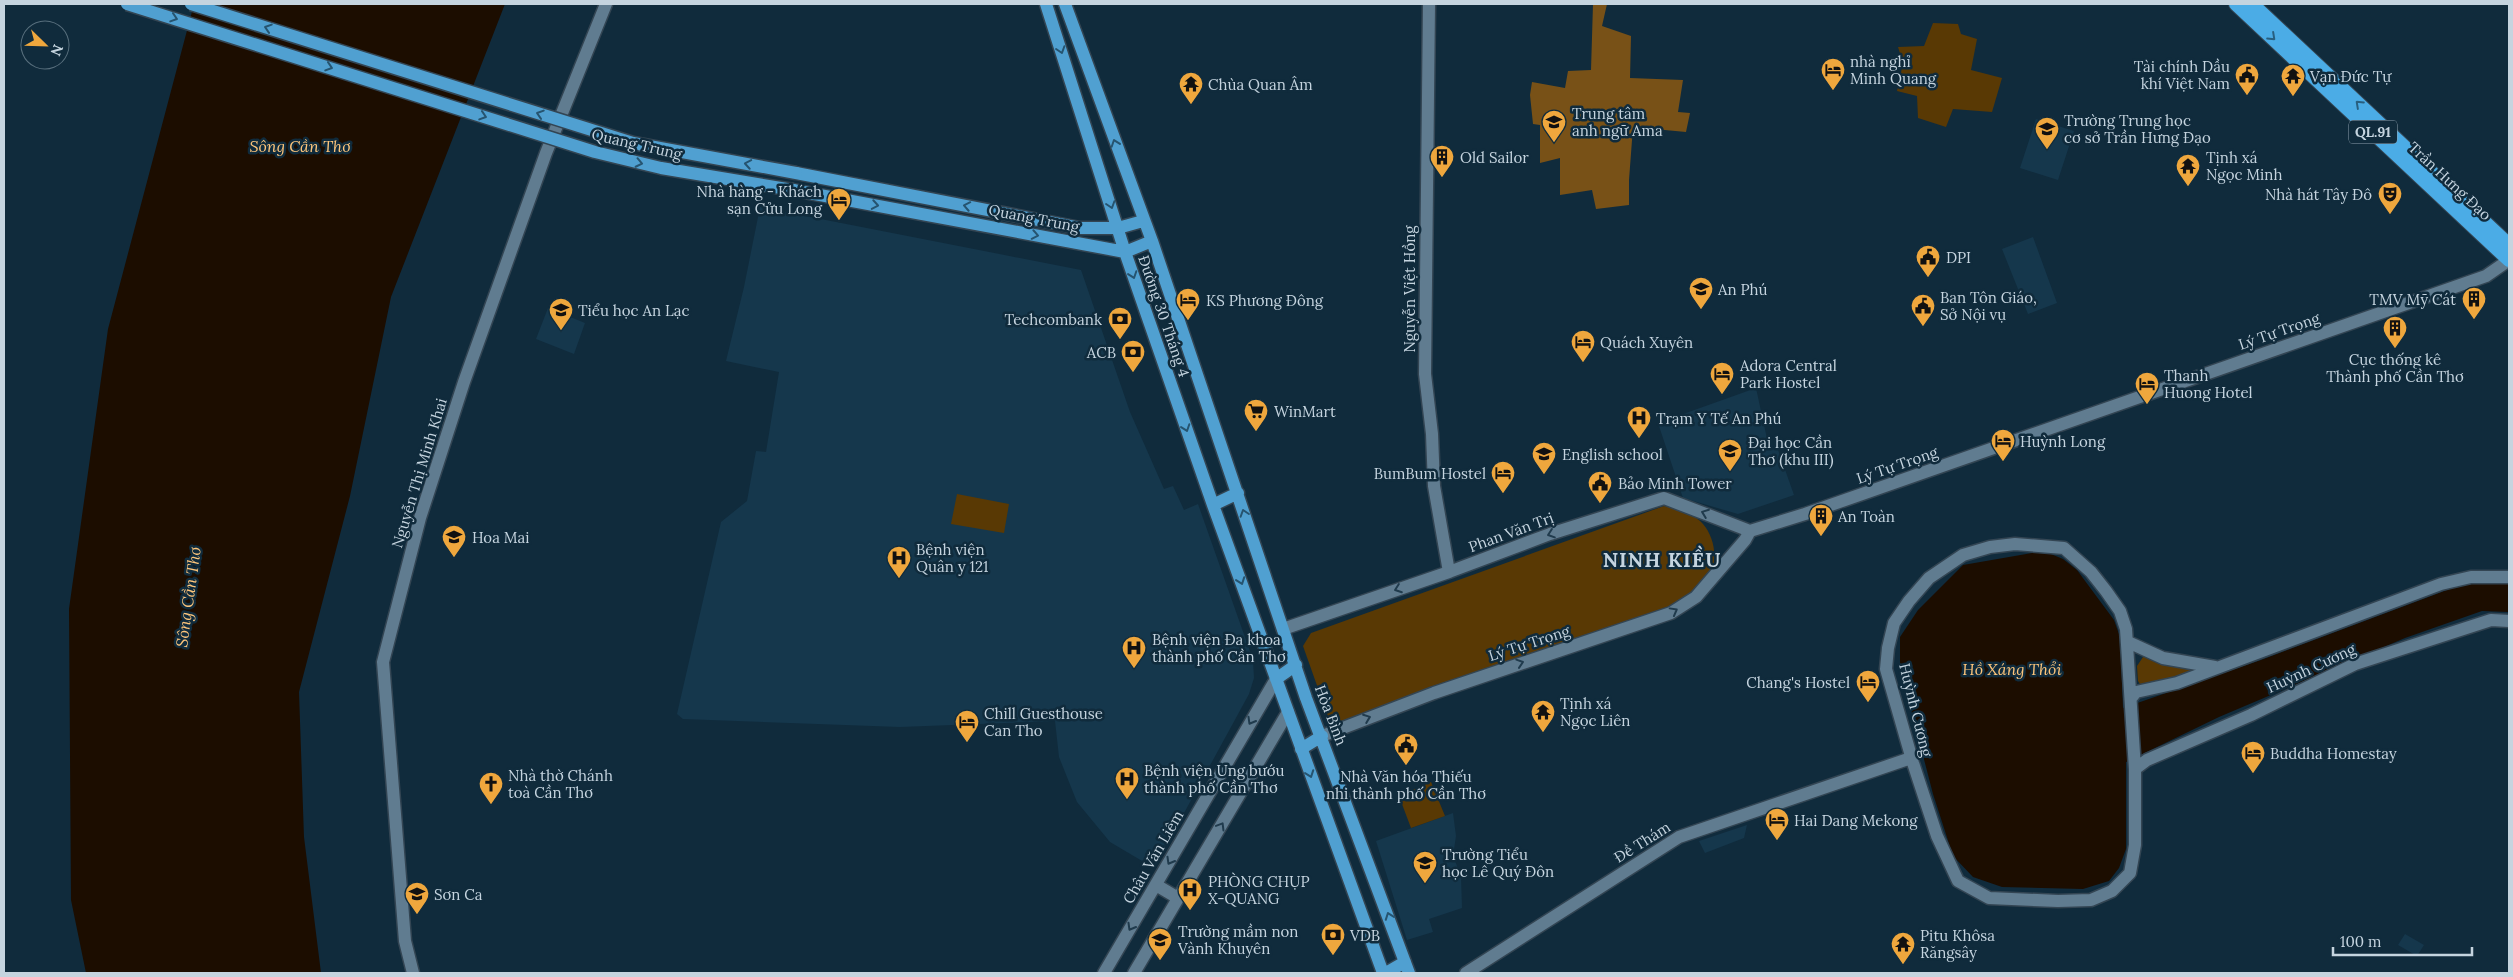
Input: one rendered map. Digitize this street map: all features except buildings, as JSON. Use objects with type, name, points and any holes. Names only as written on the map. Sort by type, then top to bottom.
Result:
[{"type":"highway","name":"Trần Hưng Đạo","points":[[2236,4],[2509,260]]},
{"type":"highway","name":"Trần Hưng Đạo","points":[[2252,4],[2509,245]]},
{"type":"main road","name":"Quang Trung","points":[[127,4],[595,152],[662,168],[793,190],[1125,252]]},
{"type":"main road","name":"Quang Trung","points":[[191,4],[617,138],[665,150],[796,173],[1080,228],[1118,228],[1143,221]]},
{"type":"main road","name":"Đường 30 Tháng 4","points":[[1046,4],[1125,252],[1213,505],[1261,636]]},
{"type":"main road","name":"Đường 30 Tháng 4","points":[[1065,4],[1143,221],[1152,241],[1238,493],[1275,609]]},
{"type":"main road","points":[[1125,252],[1152,241]]},
{"type":"main road","points":[[1213,505],[1238,493]]},
{"type":"main road","name":"Hòa Bình","points":[[1275,609],[1306,698],[1322,736],[1407,968]]},
{"type":"main road","points":[[1282,630],[1261,636],[1383,973]]},
{"type":"main road","points":[[1276,679],[1296,665]]},
{"type":"main road","points":[[1288,712],[1306,698]]},
{"type":"main road","points":[[1301,750],[1322,736]]},
{"type":"main road","points":[[1386,973],[1407,968]]},
{"type":"street","name":"Nguyễn Thị Minh Khai","points":[[413,973],[405,941],[383,662],[420,518],[466,374],[546,153],[606,4]]},
{"type":"street","name":"Nguyễn Việt Hồng","points":[[1429,4],[1425,374],[1432,434],[1434,486],[1449,572]]},
{"type":"street","name":"Lý Tự Trọng","points":[[1322,736],[1434,693],[1671,613],[1696,597],[1745,540],[1750,531],[1814,512],[2486,276],[2509,260]]},
{"type":"street","name":"Phan Văn Trị","points":[[1282,630],[1449,572],[1550,534],[1664,498],[1750,531]]},
{"type":"street","name":"Huỳnh Cương","points":[[2015,544],[2064,548],[2091,572],[2120,611],[2128,642],[2135,765],[2135,845],[2130,873],[2112,891],[2091,900],[2040,902],[1989,898],[1958,881],[1938,836],[1911,758],[1886,670],[1894,623],[1909,601],[1929,578],[1964,555],[1990,547],[2015,544]]},
{"type":"street","name":"Huỳnh Cương","points":[[2132,699],[2136,692],[2177,683],[2441,584],[2471,576],[2509,577]]},
{"type":"street","name":"Huỳnh Cương","points":[[2135,765],[2250,715],[2355,664],[2492,620],[2509,621]]},
{"type":"street","points":[[2128,642],[2163,658],[2217,668]]},
{"type":"street","name":"Châu Văn Liêm","points":[[1104,973],[1276,679]]},
{"type":"street","points":[[1134,973],[1288,712]]},
{"type":"street","name":"Đề Thám","points":[[1466,973],[1678,837],[1911,758]]},
{"type":"street","points":[[1156,885],[1178,898]]},
{"type":"shaded area","points":[[1593,4],[1607,4],[1602,26],[1631,36],[1630,78],[1683,80],[1678,112],[1690,113],[1686,132],[1633,127],[1629,205],[1596,209],[1592,190],[1560,195],[1560,158],[1540,163],[1540,125],[1533,124],[1530,95],[1532,82],[1565,88],[1568,71],[1591,70]]},
{"type":"shaded area","points":[[1933,23],[1958,24],[1961,34],[1977,39],[1971,70],[2002,78],[1992,112],[1953,109],[1946,127],[1918,118],[1917,96],[1897,91],[1903,63],[1898,47],[1924,46]]},
{"type":"shaded area","name":"Trường Trung học cơ sở Trần Hưng Đạo","points":[[2036,119],[2074,131],[2058,180],[2020,168]]},
{"type":"shaded area","points":[[760,207],[1081,270],[1130,412],[1164,489],[1173,486],[1184,510],[1198,504],[1253,660],[1254,678],[1249,694],[1154,868],[1110,842],[1077,802],[1059,757],[1055,721],[900,727],[683,719],[677,714],[721,522],[747,501],[756,451],[766,452],[779,372],[726,361],[744,287]]},
{"type":"shaded area","points":[[2033,237],[2057,303],[2028,314],[2002,249]]},
{"type":"shaded area","name":"Tiểu học An Lạc","points":[[548,308],[585,323],[574,354],[536,339]]},
{"type":"shaded area","name":"Đại học Cần Thơ (khu III)","points":[[1756,388],[1769,448],[1777,447],[1794,495],[1738,514],[1683,498],[1658,423]]},
{"type":"shaded area","points":[[957,494],[1009,504],[1004,533],[951,524]]},
{"type":"shaded area","points":[[1664,506],[1685,512],[1700,520],[1711,537],[1713,544],[1714,560],[1710,575],[1704,585],[1682,603],[1331,725],[1303,646],[1311,633]]},
{"type":"shaded area","points":[[2143,657],[2199,671],[2141,686],[2138,681],[2137,666]]},
{"type":"shaded area","points":[[1431,782],[1445,816],[1411,828],[1399,796]]},
{"type":"shaded area","name":"Trường Tiểu học Lê Quý Đôn","points":[[1453,813],[1456,836],[1453,856],[1461,876],[1462,908],[1429,919],[1433,932],[1407,940],[1376,841]]},
{"type":"shaded area","points":[[1747,825],[1744,838],[1705,853],[1699,841]]},
{"type":"shaded area","points":[[2405,934],[2424,945],[2417,956],[2398,945]]},
{"type":"water","name":"Sông Cần Thơ","points":[[194,4],[505,4],[391,297],[350,496],[299,692],[304,837],[321,973],[86,973],[71,900],[69,609],[108,329]]},
{"type":"water","name":"Hồ Xáng Thổi","points":[[2046,552],[2063,559],[2077,570],[2114,620],[2120,637],[2123,708],[2261,660],[2455,587],[2489,581],[2509,584],[2509,612],[2482,611],[2405,638],[2219,717],[2126,762],[2126,849],[2119,868],[2109,881],[2083,889],[2002,887],[1973,877],[1953,856],[1933,794],[1900,667],[1900,637],[1918,610],[1963,565]]},
{"type":"place","name":"nhà nghỉ Minh Quang","points":[[1833,91]]},
{"type":"place","name":"Tài chính Dầu khí Việt Nam","points":[[2247,96]]},
{"type":"place","name":"Vạn Đức Tự","points":[[2293,97]]},
{"type":"place","name":"Chùa Quan Âm","points":[[1191,105]]},
{"type":"place","name":"Trung tâm anh ngữ Ama","points":[[1554,143]]},
{"type":"place","name":"Trường Trung học cơ sở Trần Hưng Đạo","points":[[2047,150]]},
{"type":"place","name":"Old Sailor","points":[[1442,178]]},
{"type":"place","name":"Tịnh xá Ngọc Minh","points":[[2188,187]]},
{"type":"place","name":"Nhà hát Tây Đô","points":[[2390,215]]},
{"type":"place","name":"Nhà hàng - Khách sạn Cửu Long","points":[[839,221]]},
{"type":"place","name":"DPI","points":[[1928,278]]},
{"type":"place","name":"An Phú","points":[[1701,310]]},
{"type":"place","name":"TMV Mỹ Cát","points":[[2474,320]]},
{"type":"place","name":"KS Phương Đông","points":[[1188,321]]},
{"type":"place","name":"Ban Tôn Giáo, Sở Nội vụ","points":[[1923,327]]},
{"type":"place","name":"Tiểu học An Lạc","points":[[561,331]]},
{"type":"place","name":"Techcombank","points":[[1120,340]]},
{"type":"place","name":"Cục thống kê Thành phố Cần Thơ","points":[[2395,349]]},
{"type":"place","name":"Quách Xuyên","points":[[1583,363]]},
{"type":"place","name":"ACB","points":[[1133,373]]},
{"type":"place","name":"Adora Central Park Hostel","points":[[1722,395]]},
{"type":"place","name":"Thanh Huong Hotel","points":[[2147,405]]},
{"type":"place","name":"WinMart","points":[[1256,432]]},
{"type":"place","name":"Trạm Y Tế An Phú","points":[[1639,439]]},
{"type":"place","name":"Huỳnh Long","points":[[2003,462]]},
{"type":"place","name":"Đại học Cần Thơ (khu III)","points":[[1730,472]]},
{"type":"place","name":"English school","points":[[1544,475]]},
{"type":"place","name":"BumBum Hostel","points":[[1503,494]]},
{"type":"place","name":"Bảo Minh Tower","points":[[1600,504]]},
{"type":"place","name":"An Toàn","points":[[1821,537]]},
{"type":"place","name":"Hoa Mai","points":[[454,558]]},
{"type":"place","name":"Bệnh viện Quân y 121","points":[[899,579]]},
{"type":"place","name":"Bệnh viện Đa khoa thành phố Cần Thơ","points":[[1134,669]]},
{"type":"place","name":"Chang's Hostel","points":[[1868,703]]},
{"type":"place","name":"Tịnh xá Ngọc Liên","points":[[1543,733]]},
{"type":"place","name":"Chill Guesthouse Can Tho","points":[[967,743]]},
{"type":"place","name":"Nhà Văn hóa Thiếu nhi thành phố Cần Thơ","points":[[1406,766]]},
{"type":"place","name":"Buddha Homestay","points":[[2253,774]]},
{"type":"place","name":"Bệnh viện Ung bướu thành phố Cần Thơ","points":[[1127,800]]},
{"type":"place","name":"Nhà thờ Chánh toà Cần Thơ","points":[[491,805]]},
{"type":"place","name":"Hai Dang Mekong","points":[[1777,841]]},
{"type":"place","name":"Trường Tiểu học Lê Quý Đôn","points":[[1425,884]]},
{"type":"place","name":"PHÒNG CHỤP X-QUANG","points":[[1190,911]]},
{"type":"place","name":"Sơn Ca","points":[[417,915]]},
{"type":"place","name":"VDB","points":[[1333,956]]},
{"type":"place","name":"Trường mầm non Vành Khuyên","points":[[1160,961]]},
{"type":"place","name":"Pitu Khôsa Răngsây","points":[[1903,965]]},
{"type":"district","name":"NINH KIỀU","points":[[1662,559]]}]
